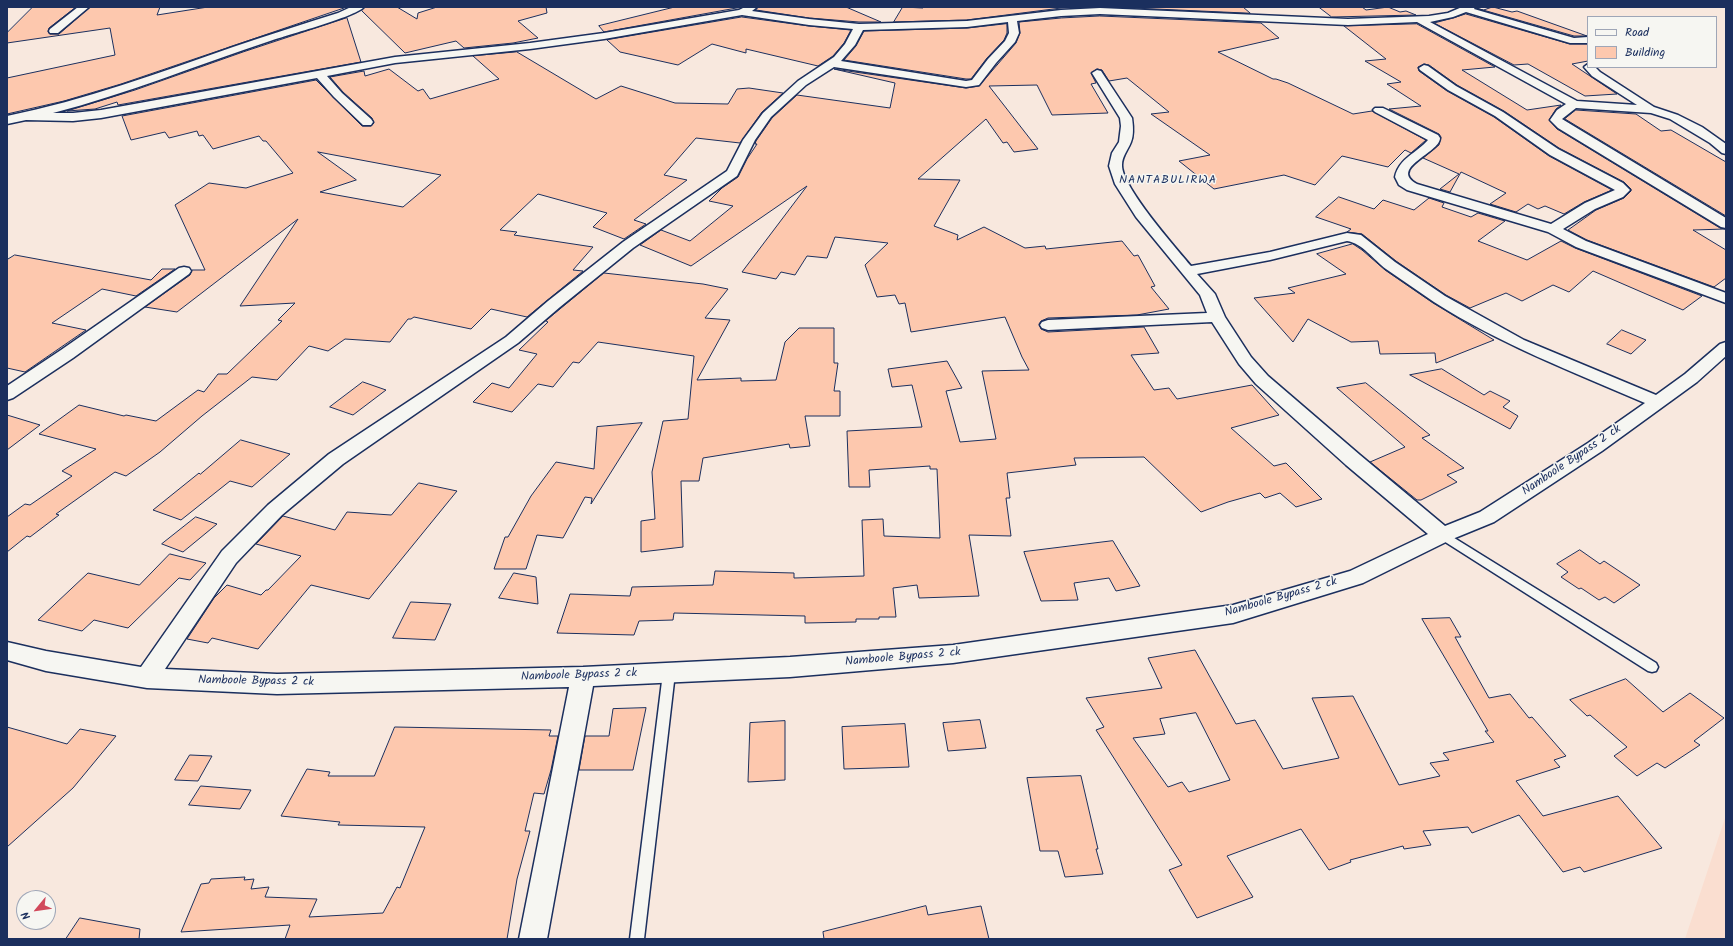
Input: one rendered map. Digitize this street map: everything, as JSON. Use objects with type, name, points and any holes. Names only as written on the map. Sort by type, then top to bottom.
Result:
[{"type":"street","points":[[54,31],[84,7]]},
{"type":"street","points":[[7,120],[56,109],[106,95],[222,54],[341,15],[359,7]]},
{"type":"street","points":[[26,116],[73,117],[101,114],[394,60],[530,46],[604,36],[742,12],[752,7]]},
{"type":"street","points":[[742,12],[809,22],[859,27],[967,24],[1061,13],[1100,11],[1348,22],[1420,20],[1450,14],[1467,8],[1574,41],[1579,42],[1587,40]]},
{"type":"street","points":[[831,63],[966,84],[975,83],[992,61],[1010,42],[1014,33],[1012,19]]},
{"type":"street","points":[[1420,20],[1574,104],[1652,110],[1674,117],[1714,140],[1726,150]]},
{"type":"street","points":[[147,678],[229,557],[275,510],[336,459],[512,340],[554,304],[628,245],[732,173],[749,140],[767,115],[802,83],[838,59],[850,45],[859,27]]},
{"type":"street","points":[[1424,68],[1452,88],[1499,114],[1554,152],[1623,190],[1590,206],[1553,229]]},
{"type":"street","points":[[1590,68],[1596,74],[1652,110]]},
{"type":"street","points":[[1097,73],[1126,118],[1128,126],[1125,142],[1118,153],[1115,166],[1122,184],[1141,214],[1207,294],[1217,317],[1245,360],[1262,380],[1353,460],[1443,535]]},
{"type":"street","points":[[319,74],[338,95],[367,122]]},
{"type":"street","points":[[1574,104],[1565,109],[1556,120],[1726,224]]},
{"type":"street","points":[[1379,110],[1434,138],[1434,142],[1415,156],[1402,170],[1401,177],[1404,182],[1426,192],[1553,229],[1581,244],[1726,298]]},
{"type":"street","points":[[1187,271],[1270,256],[1347,237],[1356,238],[1390,265],[1440,299],[1518,343],[1658,402]]},
{"type":"street","points":[[7,394],[67,354],[184,271]]},
{"type":"street","points":[[1048,325],[1217,317]]},
{"type":"street","name":"Namboole Bypass 2 ck","points":[[7,651],[46,661],[147,678],[277,684],[583,677],[790,667],[953,654],[1233,614],[1356,577],[1443,535],[1487,517],[1595,447],[1690,378],[1726,347]]},
{"type":"street","points":[[533,939],[583,677]]},
{"type":"lane","points":[[1443,535],[1652,666]]},
{"type":"lane","points":[[637,939],[669,673]]},
{"type":"shaded area","points":[[1726,815],[1726,939],[1685,939]]},
{"type":"building","points":[[33,7],[76,7],[49,28],[48,32],[50,34],[59,34],[90,7],[160,7],[157,15],[208,7],[344,8],[121,84],[64,101],[7,114],[7,78],[115,55],[110,28],[7,43],[7,33]]},
{"type":"building","points":[[365,7],[397,7],[417,19],[418,13],[437,7],[546,7],[547,13],[518,21],[538,38],[513,43],[464,48],[456,41],[405,53],[362,11]]},
{"type":"building","points":[[675,7],[742,7],[604,32],[599,26]]},
{"type":"building","points":[[758,7],[846,7],[881,22],[859,22],[809,18],[756,10]]},
{"type":"building","points":[[903,7],[1090,7],[1061,8],[967,20],[894,22]]},
{"type":"building","points":[[1111,7],[1243,7],[1250,13]]},
{"type":"building","points":[[1319,7],[1362,7],[1366,10],[1388,7],[1400,12],[1406,11],[1416,15],[1332,17]]},
{"type":"building","points":[[1493,7],[1512,12],[1517,11],[1587,36],[1574,36],[1483,10]]},
{"type":"building","points":[[1466,14],[1570,44],[1587,44],[1587,61],[1572,64],[1617,94],[1585,96],[1528,64],[1514,65],[1434,23]]},
{"type":"building","points":[[1100,16],[1261,23],[1279,38],[1218,52],[1273,79],[1288,83],[1353,114],[1372,111],[1426,140],[1411,153],[1405,150],[1388,167],[1342,156],[1315,185],[1284,175],[1214,189],[1179,161],[1210,155],[1151,114],[1169,112],[1127,78],[1109,81],[1102,70],[1097,69],[1091,73],[1096,83],[1091,84],[1108,113],[1052,115],[1037,85],[989,86],[1038,149],[1014,152],[1007,142],[1003,143],[986,119],[918,179],[960,180],[934,226],[958,235],[957,240],[984,227],[1025,248],[1045,246],[1046,249],[1122,241],[1134,256],[1138,255],[1155,286],[1151,287],[1169,309],[1137,315],[1048,318],[1041,321],[1039,324],[1041,329],[1048,332],[1144,327],[1159,353],[1131,355],[1154,390],[1169,388],[1177,399],[1252,385],[1279,415],[1231,428],[1274,466],[1286,463],[1322,499],[1296,507],[1280,493],[1265,498],[1260,493],[1228,502],[1201,512],[1144,457],[1074,458],[1076,465],[1007,473],[1010,498],[1006,498],[1011,536],[969,535],[979,596],[919,598],[917,585],[893,588],[896,617],[856,619],[856,622],[805,623],[805,616],[674,613],[673,620],[639,621],[634,635],[557,633],[570,594],[630,596],[632,587],[713,585],[715,571],[794,573],[794,578],[864,576],[862,520],[883,519],[884,536],[940,538],[937,469],[930,469],[930,466],[869,470],[870,487],[849,487],[847,431],[922,427],[912,385],[892,387],[888,369],[947,361],[962,388],[946,391],[960,442],[996,439],[982,371],[1029,370],[1005,317],[911,332],[905,303],[899,304],[895,295],[877,297],[865,265],[888,243],[835,237],[827,258],[807,256],[795,275],[781,272],[776,279],[742,272],[807,186],[691,266],[640,245],[661,230],[690,241],[733,206],[709,201],[722,188],[738,177],[757,144],[755,144],[756,141],[772,118],[797,95],[890,108],[895,83],[834,69],[966,88],[979,86],[1016,43],[1020,33],[1019,22]]},
{"type":"building","points":[[742,17],[851,30],[844,43],[833,56],[818,66],[746,49],[746,53],[712,44],[678,65],[620,52],[607,40]]},
{"type":"building","points":[[347,18],[361,62],[118,105],[117,102],[95,109],[67,111],[135,90],[243,52]]},
{"type":"building","points":[[1007,24],[1007,33],[1004,40],[987,58],[971,79],[844,60],[856,46],[864,31],[967,28]]},
{"type":"building","points":[[1417,24],[1495,67],[1462,70],[1527,110],[1561,105],[1556,109],[1549,120],[1557,129],[1720,228],[1725,229],[1693,230],[1726,250],[1726,278],[1714,287],[1587,240],[1568,230],[1596,210],[1624,198],[1631,191],[1631,189],[1624,182],[1559,148],[1504,111],[1457,85],[1429,65],[1424,64],[1418,67],[1419,71],[1447,91],[1494,117],[1549,156],[1612,190],[1584,202],[1564,214],[1545,206],[1538,209],[1528,204],[1516,212],[1490,204],[1506,193],[1461,172],[1450,192],[1440,189],[1459,174],[1423,158],[1439,145],[1441,137],[1439,134],[1389,109],[1421,106],[1387,84],[1401,82],[1365,61],[1386,59],[1344,26]]},
{"type":"building","points":[[517,52],[596,99],[621,86],[675,103],[728,104],[737,89],[749,88],[783,93],[762,112],[740,143],[696,138],[664,175],[687,180],[634,220],[646,224],[624,239],[593,227],[607,213],[538,194],[500,230],[517,232],[514,235],[593,247],[573,270],[583,271],[527,317],[491,309],[471,329],[414,317],[408,319],[390,342],[345,339],[328,351],[309,346],[277,380],[252,377],[202,416],[160,452],[126,476],[115,472],[56,514],[59,515],[30,537],[27,536],[7,552],[7,517],[25,504],[30,505],[72,476],[62,471],[96,449],[39,434],[79,405],[124,416],[126,415],[156,421],[198,390],[204,392],[218,374],[227,374],[282,321],[278,320],[295,303],[240,306],[298,219],[177,312],[145,307],[190,275],[192,270],[205,270],[175,205],[209,183],[246,188],[293,173],[266,141],[263,141],[259,136],[213,149],[203,135],[199,136],[197,131],[169,138],[165,132],[131,140],[122,116],[316,80],[362,126],[371,126],[374,123],[372,118],[343,92],[330,77],[364,71],[365,76],[389,69],[418,91],[423,89],[430,99],[499,79],[473,56]],"holes":[[[318,152],[441,175],[403,207],[320,192],[356,180]]]},
{"type":"building","points":[[1576,110],[1636,114],[1661,131],[1671,130],[1726,162],[1726,216],[1565,119]]},
{"type":"building","points":[[1339,197],[1374,209],[1383,200],[1414,210],[1429,198],[1444,203],[1442,207],[1471,217],[1478,213],[1505,221],[1478,241],[1527,260],[1561,241],[1575,248],[1702,296],[1683,310],[1593,271],[1569,292],[1553,285],[1522,301],[1506,293],[1470,308],[1446,295],[1396,261],[1362,234],[1347,232],[1351,229],[1316,217]]},
{"type":"building","points":[[1353,244],[1385,270],[1433,303],[1494,340],[1436,363],[1435,353],[1380,354],[1378,341],[1351,342],[1308,319],[1293,342],[1254,298],[1295,293],[1288,288],[1346,274],[1317,254]]},
{"type":"building","points":[[15,255],[151,280],[162,269],[175,269],[136,296],[102,289],[52,323],[86,330],[25,372],[7,368],[7,260]]},
{"type":"building","points":[[604,273],[703,284],[728,289],[705,318],[730,320],[697,380],[741,378],[741,381],[776,380],[785,342],[799,328],[834,328],[834,363],[838,363],[834,391],[840,391],[840,416],[805,416],[810,446],[790,448],[789,444],[703,458],[699,481],[681,481],[683,547],[641,552],[641,521],[655,519],[652,472],[663,421],[688,419],[694,356],[598,342],[579,363],[573,362],[553,387],[538,384],[512,412],[473,402],[492,383],[509,388],[537,354],[519,350],[548,322],[546,321]]},
{"type":"building","points":[[1622,330],[1646,340],[1631,354],[1607,344]]},
{"type":"building","points":[[1442,369],[1484,395],[1490,391],[1510,401],[1503,407],[1518,416],[1510,429],[1410,375]]},
{"type":"building","points":[[363,382],[386,390],[353,415],[330,407]]},
{"type":"building","points":[[1366,383],[1430,435],[1422,438],[1464,468],[1447,475],[1457,482],[1421,500],[1417,500],[1370,462],[1405,447],[1337,388]]},
{"type":"building","points":[[7,415],[40,425],[7,450]]},
{"type":"building","points":[[642,423],[591,504],[592,498],[585,497],[563,538],[537,535],[526,569],[494,569],[505,537],[508,537],[531,496],[556,462],[594,469],[597,427]]},
{"type":"building","points":[[241,440],[290,454],[252,487],[230,481],[181,520],[153,510],[199,473],[200,474]]},
{"type":"building","points":[[419,483],[457,491],[369,599],[311,585],[258,649],[212,638],[208,643],[187,639],[214,598],[227,585],[261,595],[268,590],[301,556],[256,544],[283,516],[335,530],[347,512],[391,515]]},
{"type":"building","points":[[196,517],[217,524],[183,552],[162,544]]},
{"type":"building","points":[[1113,541],[1140,586],[1116,591],[1109,578],[1074,583],[1078,600],[1041,601],[1024,552]]},
{"type":"building","points":[[1580,550],[1600,564],[1604,561],[1640,585],[1614,603],[1605,597],[1599,600],[1581,588],[1579,589],[1561,577],[1568,572],[1557,564]]},
{"type":"building","points":[[170,554],[206,563],[190,580],[179,578],[128,628],[94,620],[82,631],[38,620],[88,573],[139,585]]},
{"type":"building","points":[[514,573],[536,577],[538,604],[499,598]]},
{"type":"building","points":[[411,602],[451,604],[435,640],[393,638]]},
{"type":"building","points":[[1450,618],[1461,637],[1455,637],[1489,698],[1510,694],[1529,718],[1532,717],[1566,756],[1554,760],[1560,767],[1516,781],[1543,816],[1618,796],[1662,848],[1584,872],[1580,867],[1563,872],[1519,815],[1472,833],[1468,827],[1423,831],[1431,845],[1404,849],[1403,846],[1350,860],[1351,862],[1329,870],[1301,829],[1227,856],[1253,897],[1197,918],[1169,870],[1182,865],[1096,730],[1104,727],[1086,698],[1162,688],[1148,658],[1195,650],[1236,724],[1255,720],[1283,769],[1339,758],[1312,698],[1353,696],[1399,785],[1440,776],[1430,763],[1449,760],[1443,753],[1494,742],[1485,731],[1488,731],[1422,619]],"holes":[[[1196,713],[1230,780],[1189,792],[1182,782],[1168,787],[1133,738],[1165,734],[1160,719]]]},
{"type":"building","points":[[1626,679],[1663,712],[1690,693],[1724,718],[1694,741],[1700,745],[1665,768],[1657,763],[1637,776],[1614,756],[1627,747],[1590,715],[1587,716],[1570,700]]},
{"type":"building","points":[[646,708],[633,770],[579,770],[585,736],[609,736],[613,709]]},
{"type":"building","points":[[980,720],[986,748],[948,751],[943,723]]},
{"type":"building","points":[[785,721],[785,780],[748,782],[750,723]]},
{"type":"building","points":[[905,724],[909,767],[844,769],[842,727]]},
{"type":"building","points":[[7,727],[67,744],[80,729],[116,736],[73,788],[7,847]]},
{"type":"building","points":[[395,727],[551,730],[549,736],[558,736],[544,794],[534,793],[525,831],[530,831],[517,879],[507,939],[285,939],[290,925],[181,932],[201,884],[209,883],[211,879],[245,877],[244,880],[254,879],[251,889],[269,887],[265,897],[317,899],[309,917],[383,913],[397,887],[400,888],[425,827],[338,825],[340,822],[281,816],[307,769],[330,772],[328,776],[374,776]]},
{"type":"building","points":[[190,755],[212,756],[198,781],[175,780]]},
{"type":"building","points":[[1081,776],[1098,849],[1096,849],[1103,874],[1065,877],[1058,851],[1040,851],[1027,778]]},
{"type":"building","points":[[201,786],[251,790],[240,809],[189,805]]},
{"type":"building","points":[[926,906],[928,915],[981,906],[989,939],[824,939],[823,932]]},
{"type":"building","points":[[80,918],[140,929],[139,939],[66,939]]},
{"type":"district","name":"NANTABULIRWA","points":[[1168,181]]}]
